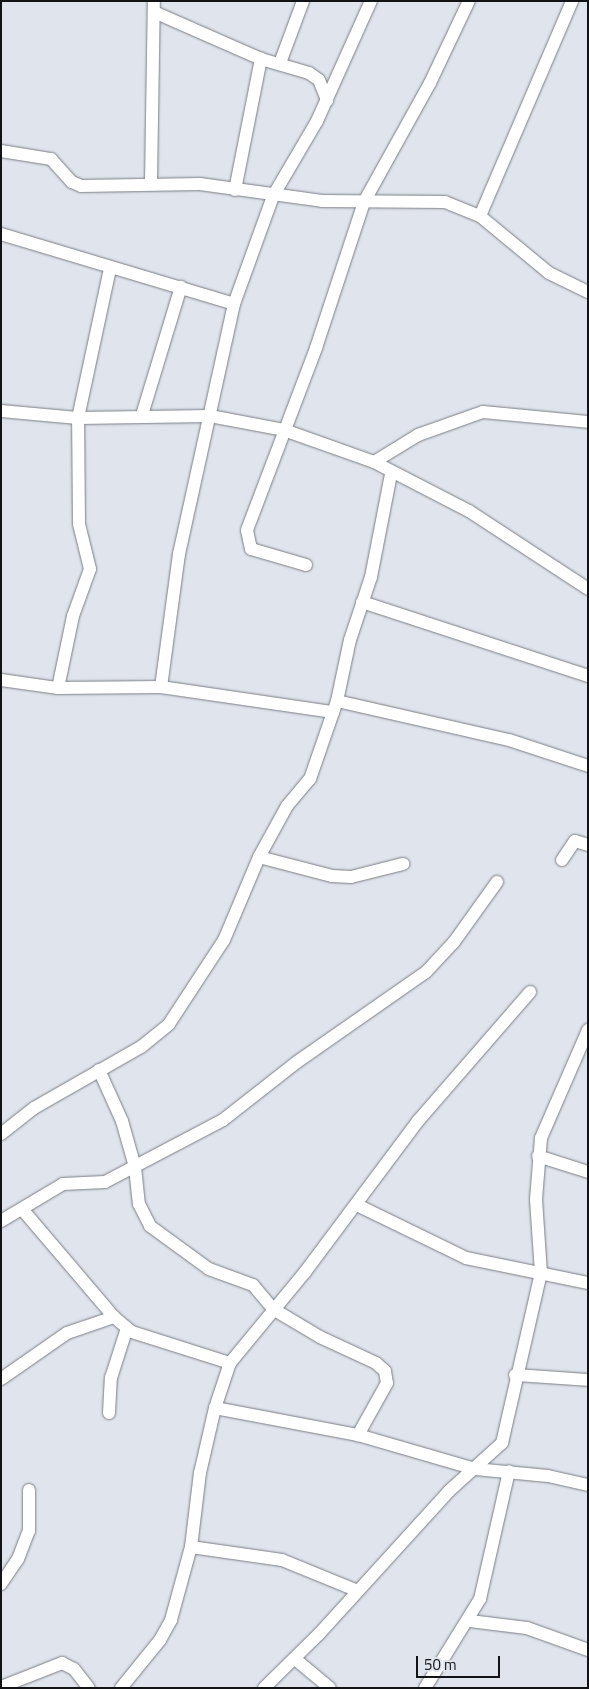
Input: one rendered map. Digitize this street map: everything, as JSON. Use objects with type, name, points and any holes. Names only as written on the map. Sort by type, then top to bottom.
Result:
[{"type":"street","points":[[280,63],[303,1]]},
{"type":"street","points":[[160,687],[178,554],[234,304],[273,196],[327,100],[371,1]]},
{"type":"street","points":[[306,565],[256,552],[247,539],[284,430],[316,348],[364,202],[430,83],[469,1]]},
{"type":"street","points":[[480,216],[572,1]]},
{"type":"street","points":[[151,182],[154,7],[261,59],[280,63],[315,76],[327,100]]},
{"type":"street","points":[[234,190],[261,59]]},
{"type":"street","points":[[1,151],[50,159],[72,182],[81,186],[151,182],[234,190],[273,196],[364,202],[445,202],[480,216],[549,273],[588,292]]},
{"type":"street","points":[[1,234],[110,269],[181,287],[234,304]]},
{"type":"street","points":[[58,688],[73,616],[90,569],[79,534],[78,418],[110,269]]},
{"type":"street","points":[[142,415],[181,287]]},
{"type":"street","points":[[1,411],[78,418],[142,415],[210,416],[284,430],[374,462],[391,474],[469,511],[588,589]]},
{"type":"street","points":[[374,462],[418,435],[483,412],[588,422]]},
{"type":"street","points":[[1,1134],[34,1108],[141,1047],[179,1012],[232,925],[259,857],[287,806],[306,788],[335,706],[350,640],[362,602],[391,474]]},
{"type":"street","points":[[362,602],[588,676]]},
{"type":"street","points":[[1,680],[58,688],[160,687],[335,706],[509,740],[588,766]]},
{"type":"street","points":[[562,860],[575,841],[588,845]]},
{"type":"street","points":[[259,857],[332,876],[351,877],[403,864]]},
{"type":"street","points":[[1,1221],[63,1184],[106,1182],[223,1120],[297,1062],[426,972],[454,942],[497,882]]},
{"type":"street","points":[[121,1688],[160,1640],[171,1620],[191,1547],[200,1473],[215,1408],[230,1363],[357,1205],[418,1121],[530,992]]},
{"type":"street","points":[[264,1688],[295,1659],[449,1491],[475,1469],[506,1434],[515,1375],[541,1274],[536,1239],[538,1156],[548,1116],[588,1030]]},
{"type":"street","points":[[99,1070],[122,1121],[135,1167],[139,1204],[150,1226],[209,1269],[253,1284],[273,1309],[320,1338],[376,1362],[385,1371],[387,1382],[358,1435]]},
{"type":"street","points":[[538,1156],[588,1172]]},
{"type":"street","points":[[357,1205],[466,1258],[588,1283]]},
{"type":"street","points":[[22,1208],[114,1317],[127,1328],[146,1339],[230,1363]]},
{"type":"street","points":[[1,1378],[67,1332],[114,1317]]},
{"type":"street","points":[[109,1413],[111,1378],[127,1328]]},
{"type":"street","points":[[515,1375],[588,1380]]},
{"type":"street","points":[[215,1408],[358,1435],[475,1469],[509,1471],[588,1485]]},
{"type":"street","points":[[428,1686],[470,1621],[484,1586],[509,1471]]},
{"type":"street","points":[[1,1584],[18,1559],[29,1531],[29,1490]]},
{"type":"street","points":[[191,1547],[282,1560],[358,1591]]},
{"type":"street","points":[[470,1621],[528,1628],[588,1650]]},
{"type":"street","points":[[295,1659],[330,1688]]},
{"type":"street","points":[[1,1687],[62,1663],[74,1669],[89,1688]]}]
